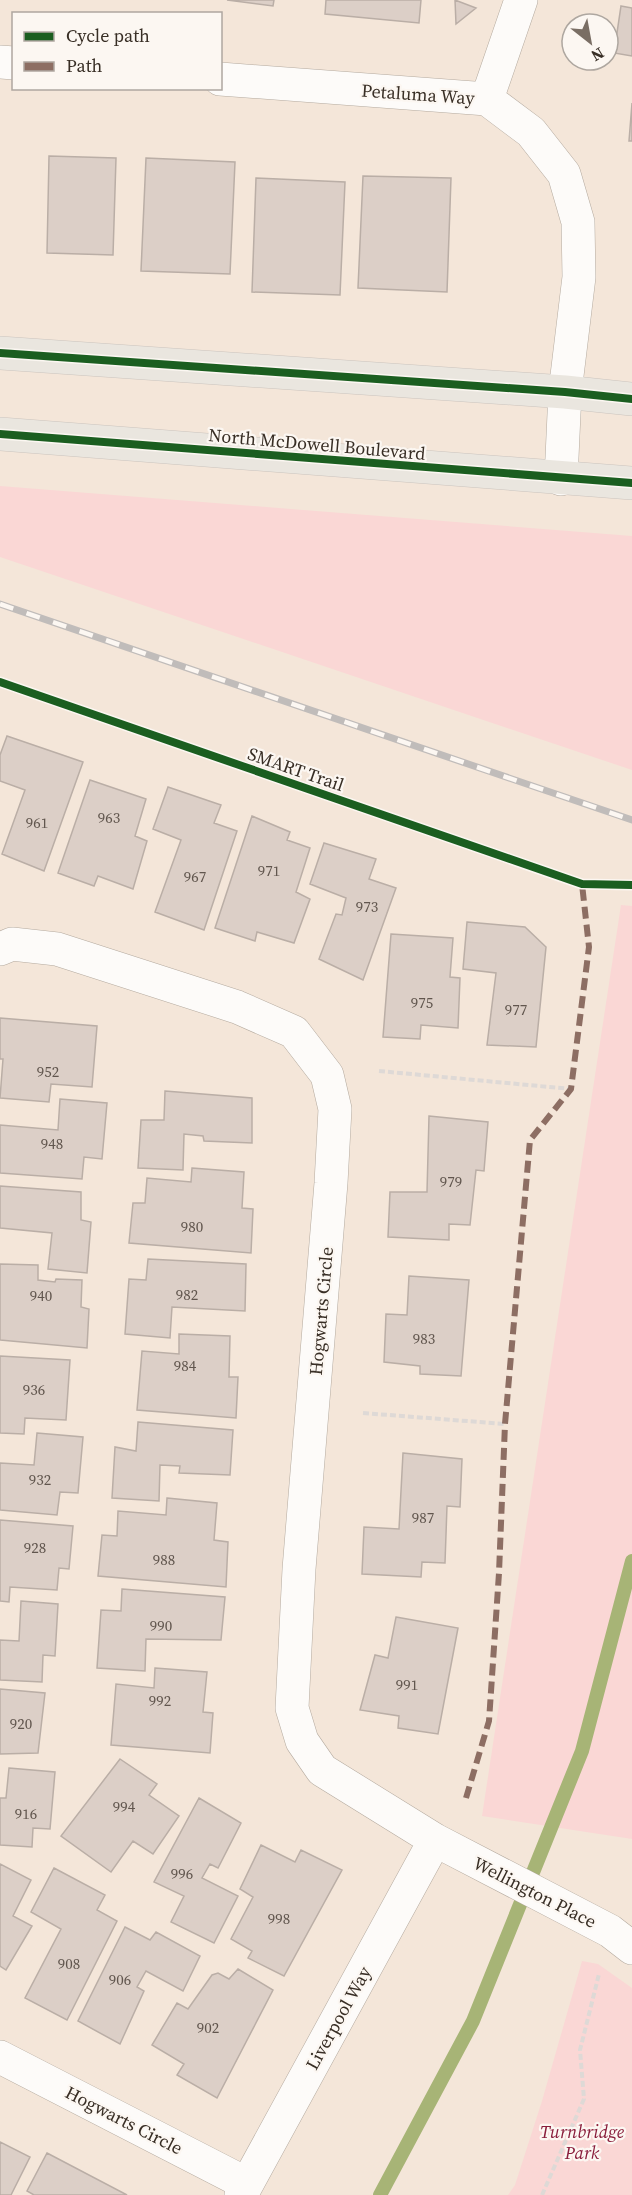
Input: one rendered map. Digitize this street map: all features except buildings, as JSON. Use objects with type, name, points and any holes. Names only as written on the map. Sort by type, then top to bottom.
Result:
[{"type":"main road","points":[[0,353],[565,392],[632,399]]},
{"type":"main road","name":"North McDowell Boulevard","points":[[0,434],[632,483]]},
{"type":"street","points":[[487,99],[521,0]]},
{"type":"street","name":"Petaluma Way","points":[[222,79],[487,99],[531,132],[564,174],[578,222],[579,277],[565,392],[561,479]]},
{"type":"street","name":"Hogwarts Circle","points":[[0,949],[12,944],[57,949],[237,1007],[294,1032],[327,1076],[335,1109],[332,1172],[299,1569],[292,1708],[302,1741],[322,1770],[435,1840]]},
{"type":"street","name":"Wellington Place","points":[[435,1840],[621,1939]]},
{"type":"street","name":"Liverpool Way","points":[[244,2189],[435,1840]]},
{"type":"street","name":"Hogwarts Circle","points":[[0,2057],[244,2189]]},
{"type":"path","points":[[379,1071],[572,1089]]},
{"type":"path","points":[[363,1413],[505,1424]]},
{"type":"path","points":[[542,2195],[584,2099],[580,2050],[598,1974]]},
{"type":"green space","points":[[0,486],[632,536],[632,770],[0,557]]},
{"type":"green space","points":[[621,905],[632,906],[632,1839],[482,1816]]},
{"type":"green space","name":"Turnbridge Park","points":[[582,1961],[598,1964],[632,1988],[632,2195],[508,2195],[515,2185],[542,2101]]},
{"type":"waterway","points":[[380,2195],[473,2021],[582,1751],[632,1561]]},
{"type":"railway","points":[[0,604],[632,820]]},
{"type":"marked path","points":[[466,1798],[489,1721],[499,1573],[505,1424],[530,1140],[571,1089],[589,947],[582,884]]},
{"type":"cycle path","points":[[0,353],[565,392],[632,399]]},
{"type":"cycle path","points":[[0,434],[632,483]]},
{"type":"cycle path","name":"SMART Trail","points":[[0,682],[582,884],[632,885]]}]
